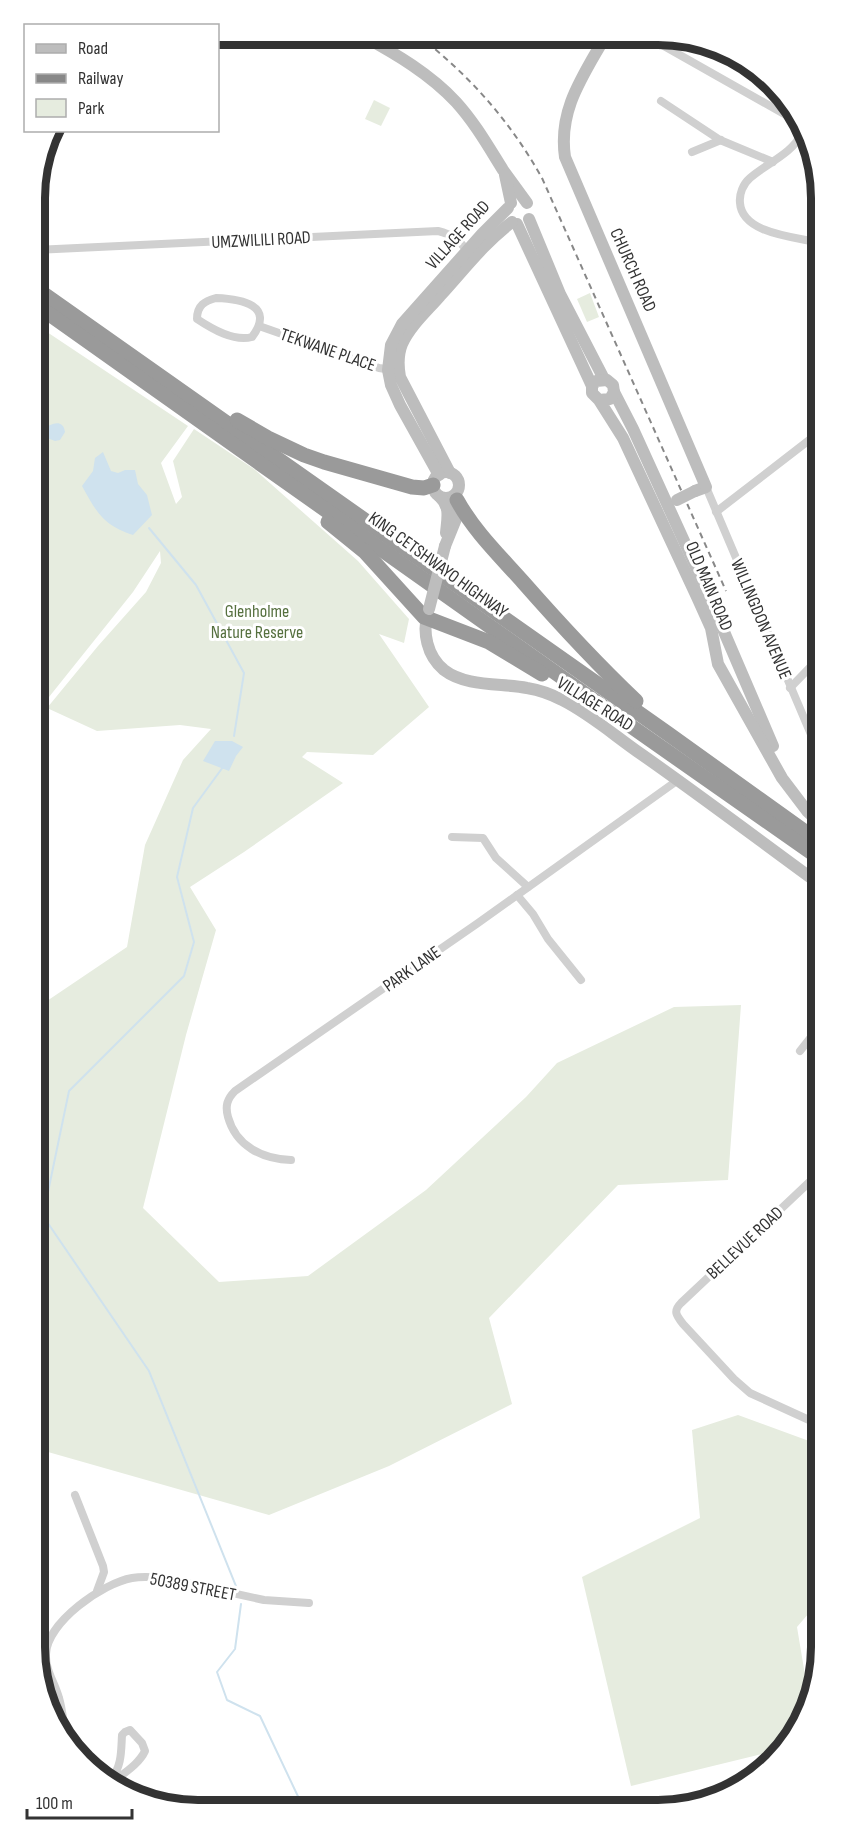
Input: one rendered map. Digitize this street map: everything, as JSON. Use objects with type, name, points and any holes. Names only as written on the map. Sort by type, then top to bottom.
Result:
[{"type":"highway","name":"KING CETSHWAYO HIGHWAY","points":[[45,295],[811,837]]},
{"type":"highway","name":"KING CETSHWAYO HIGHWAY","points":[[45,311],[811,852]]},
{"type":"highway","points":[[151,370],[268,438],[304,455],[406,486],[420,488],[440,482]]},
{"type":"highway","points":[[253,458],[288,490],[365,552],[427,619],[439,627],[449,626],[489,642],[581,698],[615,715]]},
{"type":"highway","points":[[456,497],[473,526],[560,624],[667,733]]},
{"type":"main road","points":[[378,45],[412,65],[448,95],[480,132],[531,212],[519,221]]},
{"type":"main road","name":"CHURCH ROAD","points":[[600,45],[570,102],[565,122],[565,157],[701,485]]},
{"type":"main road","points":[[504,171],[509,187],[507,214],[519,221],[603,379]]},
{"type":"main road","points":[[509,206],[517,200],[527,203]]},
{"type":"main road","name":"VILLAGE ROAD","points":[[446,546],[448,510],[440,482],[391,385],[393,370],[389,353],[396,333],[469,256],[509,206]]},
{"type":"main road","points":[[519,221],[592,386],[592,393],[599,400],[610,399],[614,392],[611,382],[603,379],[592,386]]},
{"type":"main road","name":"VILLAGE ROAD","points":[[469,256],[496,234],[519,221]]},
{"type":"main road","name":"OLD MAIN ROAD","points":[[614,392],[704,585],[781,764],[787,783]]},
{"type":"main road","name":"OLD MAIN ROAD","points":[[599,400],[623,438],[697,597],[711,628],[716,658],[732,692],[782,778],[811,815]]},
{"type":"main road","points":[[457,478],[459,484],[456,497],[450,498],[440,482],[457,478]]},
{"type":"main road","points":[[672,515],[676,500],[701,485]]},
{"type":"main road","points":[[662,493],[676,500]]},
{"type":"main road","name":"VILLAGE ROAD","points":[[456,497],[458,514],[446,546],[427,619],[427,644],[437,664],[457,678],[527,688],[552,695],[574,707],[811,878]]},
{"type":"main road","points":[[721,668],[727,670],[732,668],[736,658]]},
{"type":"main road","points":[[732,692],[740,687],[744,677]]},
{"type":"street","points":[[663,45],[785,115]]},
{"type":"street","points":[[661,101],[721,140],[773,162]]},
{"type":"street","points":[[798,138],[791,148],[751,177],[743,188],[740,199],[742,215],[762,229],[811,241]]},
{"type":"street","points":[[692,152],[721,140]]},
{"type":"street","name":"UMZWILILI ROAD","points":[[45,250],[438,231],[449,234],[469,256]]},
{"type":"street","name":"TEKWANE PLACE","points":[[216,298],[233,298],[253,306],[260,312],[259,326],[252,337],[240,338],[204,323],[197,319],[197,314],[205,301],[216,298]]},
{"type":"street","name":"TEKWANE PLACE","points":[[259,326],[393,370]]},
{"type":"street","points":[[716,512],[811,439]]},
{"type":"street","name":"WILLINGDON AVENUE","points":[[701,485],[716,512],[811,736]]},
{"type":"street","points":[[790,688],[811,666]]},
{"type":"street","name":"PARK LANE","points":[[291,1160],[266,1156],[247,1146],[238,1137],[227,1113],[227,1103],[235,1091],[678,780]]},
{"type":"street","points":[[452,837],[483,838],[496,858],[528,887]]},
{"type":"street","points":[[517,895],[580,981]]},
{"type":"street","points":[[800,1051],[811,1037]]},
{"type":"street","name":"BELLEVUE ROAD","points":[[811,1181],[681,1303],[677,1307],[676,1315],[734,1379],[750,1393],[811,1421]]},
{"type":"street","points":[[75,1495],[104,1570],[97,1591]]},
{"type":"street","name":"50389 STREET","points":[[63,1718],[59,1697],[46,1663],[46,1648],[48,1641],[59,1626],[97,1591],[133,1577],[149,1576],[264,1600],[309,1603]]},
{"type":"street","points":[[115,1775],[121,1760],[122,1735],[130,1730],[142,1743],[145,1751],[136,1763],[118,1777]]},
{"type":"green space","points":[[374,100],[390,108],[381,126],[365,119]]},
{"type":"green space","points":[[590,293],[599,317],[587,322],[577,299]]},
{"type":"green space","name":"Glenholme Nature Reserve","points":[[45,331],[188,426],[161,463],[176,504],[182,497],[173,461],[194,429],[254,469],[358,561],[409,619],[404,643],[379,634],[429,707],[373,755],[307,752],[302,757],[343,783],[190,887],[216,930],[186,1035],[143,1208],[219,1282],[308,1276],[426,1190],[526,1097],[557,1063],[674,1007],[741,1005],[728,1180],[618,1185],[489,1318],[512,1404],[389,1466],[269,1515],[45,1451],[45,1002],[127,947],[145,845],[183,760],[211,729],[180,725],[97,731],[47,708],[146,592],[161,563],[160,551],[133,592],[45,702]]},
{"type":"green space","points":[[738,1415],[811,1442],[811,1611],[797,1627],[806,1684],[790,1723],[769,1752],[631,1786],[582,1577],[700,1518],[692,1430]]},
{"type":"water","points":[[57,423],[62,425],[65,432],[60,440],[55,441],[45,437],[45,428]]},
{"type":"water","points":[[103,452],[111,471],[118,473],[135,470],[138,484],[147,495],[152,515],[133,535],[114,527],[102,517],[82,486],[93,471],[95,458]]},
{"type":"water","points":[[215,741],[232,741],[243,747],[229,771],[203,761]]},
{"type":"waterway","points":[[149,528],[196,585],[244,673],[234,736]]},
{"type":"waterway","points":[[45,1206],[69,1091],[184,976],[194,942],[177,877],[193,808],[223,767]]},
{"type":"waterway","points":[[45,1219],[149,1371],[238,1591]]},
{"type":"waterway","points":[[241,1604],[235,1649],[217,1672],[227,1700],[260,1716],[300,1800]]},
{"type":"railway","points":[[430,45],[456,67],[488,101],[517,138],[542,178],[726,591]]}]
